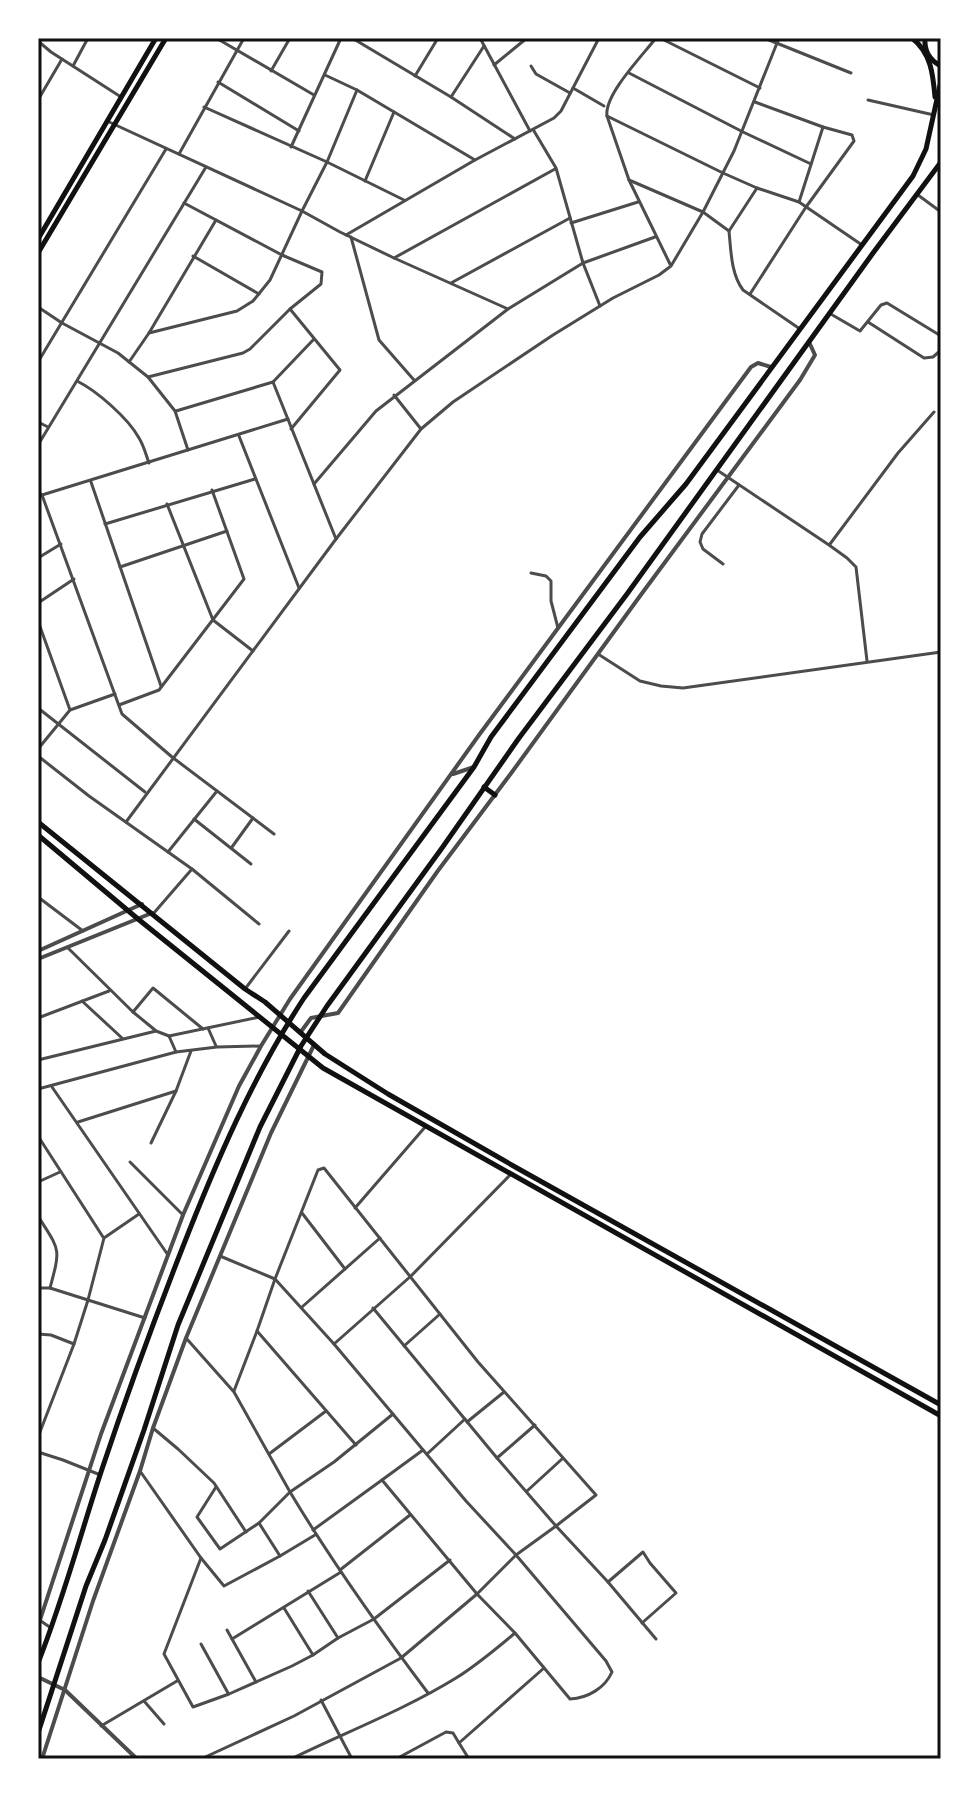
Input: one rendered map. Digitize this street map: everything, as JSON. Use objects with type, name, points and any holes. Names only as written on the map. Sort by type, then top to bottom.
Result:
[{"type":"main road","points":[[38,239],[156,38]]},
{"type":"main road","points":[[38,253],[166,38]]},
{"type":"main road","points":[[912,38],[933,68],[936,106]]},
{"type":"main road","points":[[922,39],[928,55],[941,68]]},
{"type":"main road","points":[[38,1663],[152,1326],[206,1188],[283,1030],[474,767],[491,737],[640,537],[686,484],[913,176],[926,149],[941,81]]},
{"type":"main road","points":[[38,1733],[86,1586],[105,1540],[191,1291],[260,1127],[301,1046],[519,738],[941,162]]},
{"type":"main road","points":[[484,787],[495,795]]},
{"type":"main road","points":[[38,822],[265,1002],[314,1045],[388,1094],[514,1171],[941,1414]]},
{"type":"main road","points":[[38,835],[323,1068],[941,1405]]},
{"type":"main road","points":[[129,1359],[139,1362]]},
{"type":"main road","points":[[160,1380],[169,1384]]},
{"type":"street","points":[[73,66],[88,38]]},
{"type":"street","points":[[216,38],[314,95]]},
{"type":"street","points":[[179,154],[244,38]]},
{"type":"street","points":[[271,71],[290,38]]},
{"type":"street","points":[[291,147],[341,38]]},
{"type":"street","points":[[352,38],[516,139]]},
{"type":"street","points":[[480,38],[556,168],[583,263],[600,306]]},
{"type":"street","points":[[494,65],[527,38]]},
{"type":"street","points":[[348,236],[475,160],[554,118],[561,111],[599,38]]},
{"type":"street","points":[[671,266],[638,202],[607,116],[606,107],[615,89],[658,38],[760,88]]},
{"type":"street","points":[[764,38],[851,73]]},
{"type":"street","points":[[126,822],[421,429],[453,402],[553,335],[671,266],[703,212],[743,132],[779,38]]},
{"type":"street","points":[[415,76],[435,39]]},
{"type":"street","points":[[38,41],[121,97]]},
{"type":"street","points":[[451,97],[484,46]]},
{"type":"street","points":[[38,100],[62,59]]},
{"type":"street","points":[[531,66],[536,74],[606,107]]},
{"type":"street","points":[[629,73],[811,164]]},
{"type":"street","points":[[325,75],[357,90],[475,160]]},
{"type":"street","points":[[218,82],[299,131]]},
{"type":"street","points":[[149,333],[237,311],[259,294],[270,280],[327,162],[357,90]]},
{"type":"street","points":[[868,100],[934,115]]},
{"type":"street","points":[[750,294],[806,207],[854,141],[852,135],[755,102]]},
{"type":"street","points":[[204,107],[406,200]]},
{"type":"street","points":[[365,181],[394,112]]},
{"type":"street","points":[[607,116],[723,173],[799,202],[862,245]]},
{"type":"street","points":[[107,121],[508,309]]},
{"type":"street","points":[[799,202],[823,127]]},
{"type":"street","points":[[38,362],[166,149]]},
{"type":"street","points":[[38,445],[206,166]]},
{"type":"street","points":[[394,258],[556,168]]},
{"type":"street","points":[[629,180],[703,212],[729,231]]},
{"type":"street","points":[[757,188],[729,231],[735,276],[743,290],[800,329]]},
{"type":"street","points":[[918,195],[941,212]]},
{"type":"street","points":[[451,283],[570,220],[638,202]]},
{"type":"street","points":[[148,377],[243,353],[321,284],[322,272],[282,255],[184,203]]},
{"type":"street","points":[[129,362],[216,220]]},
{"type":"street","points":[[348,236],[379,340],[414,380]]},
{"type":"street","points":[[314,484],[376,411],[508,309],[583,263],[655,237]]},
{"type":"street","points":[[193,256],[259,294]]},
{"type":"street","points":[[829,313],[860,331],[881,305],[887,303],[941,336]]},
{"type":"street","points":[[38,307],[99,342],[148,377],[175,411],[188,450]]},
{"type":"street","points":[[290,309],[340,370],[291,429]]},
{"type":"street","points":[[868,322],[924,358],[933,357],[941,350]]},
{"type":"street","points":[[175,411],[273,382],[314,339]]},
{"type":"street","points":[[300,1033],[311,1018],[338,1013],[437,872],[800,380],[815,355],[809,341]]},
{"type":"street","points":[[52,1629],[39,1622],[101,1434],[183,1215],[239,1086],[261,1046],[279,1015],[451,775],[751,367],[758,363],[772,367]]},
{"type":"street","points":[[76,381],[91,388],[117,412],[139,438],[149,463]]},
{"type":"street","points":[[273,382],[336,539]]},
{"type":"street","points":[[394,395],[421,429]]},
{"type":"street","points":[[829,545],[898,453],[934,412]]},
{"type":"street","points":[[274,834],[172,757],[122,714],[40,494],[288,419]]},
{"type":"street","points":[[38,422],[48,427]]},
{"type":"street","points":[[239,434],[299,588]]},
{"type":"street","points":[[715,469],[829,545],[856,567],[867,661]]},
{"type":"street","points":[[105,524],[256,479]]},
{"type":"street","points":[[90,480],[161,686]]},
{"type":"street","points":[[723,564],[703,549],[700,542],[702,534],[739,485]]},
{"type":"street","points":[[119,705],[159,690],[244,579],[212,490]]},
{"type":"street","points":[[167,504],[213,620],[253,651]]},
{"type":"street","points":[[120,567],[227,531]]},
{"type":"street","points":[[38,558],[61,544]]},
{"type":"street","points":[[531,573],[546,576],[551,581],[551,601],[558,628]]},
{"type":"street","points":[[38,603],[74,579]]},
{"type":"street","points":[[38,621],[70,710]]},
{"type":"street","points":[[598,654],[640,681],[683,688],[941,652]]},
{"type":"street","points":[[38,749],[70,710],[115,694]]},
{"type":"street","points":[[38,708],[146,793]]},
{"type":"street","points":[[38,756],[192,869],[259,924]]},
{"type":"street","points":[[451,775],[474,767]]},
{"type":"street","points":[[168,852],[217,791]]},
{"type":"street","points":[[231,848],[253,818]]},
{"type":"street","points":[[193,819],[251,864]]},
{"type":"street","points":[[38,959],[152,914],[192,869]]},
{"type":"street","points":[[38,897],[83,931]]},
{"type":"street","points":[[38,906],[46,903]]},
{"type":"street","points":[[38,951],[142,904]]},
{"type":"street","points":[[245,989],[289,931]]},
{"type":"street","points":[[68,948],[133,1012],[156,1031],[169,1036],[260,1017]]},
{"type":"street","points":[[133,1012],[153,988],[205,1028],[217,1047]]},
{"type":"street","points":[[38,1018],[110,990]]},
{"type":"street","points":[[82,1001],[122,1038]]},
{"type":"street","points":[[38,1060],[156,1031]]},
{"type":"street","points":[[169,1036],[176,1052]]},
{"type":"street","points":[[42,1759],[93,1601],[186,1338],[271,1133],[314,1045]]},
{"type":"street","points":[[38,1089],[176,1052],[261,1046]]},
{"type":"street","points":[[151,1143],[191,1051]]},
{"type":"street","points":[[51,1086],[168,1255]]},
{"type":"street","points":[[78,1122],[176,1091]]},
{"type":"street","points":[[355,1208],[427,1125]]},
{"type":"street","points":[[38,1136],[104,1238]]},
{"type":"street","points":[[130,1162],[183,1215]]},
{"type":"street","points":[[201,1759],[294,1716],[401,1658],[477,1594],[516,1555],[596,1495],[478,1362],[324,1168],[318,1170],[234,1392]]},
{"type":"street","points":[[334,1344],[411,1276],[514,1171]]},
{"type":"street","points":[[38,1182],[60,1172]]},
{"type":"street","points":[[302,1213],[345,1269]]},
{"type":"street","points":[[38,1437],[74,1344],[104,1238],[139,1214]]},
{"type":"street","points":[[38,1216],[59,1255],[50,1288]]},
{"type":"street","points":[[38,1230],[45,1227]]},
{"type":"street","points":[[302,1307],[380,1238]]},
{"type":"street","points":[[220,1256],[275,1279],[302,1307],[606,1661],[612,1672],[608,1682],[584,1698],[570,1699],[382,1480]]},
{"type":"street","points":[[38,1288],[50,1288],[145,1318]]},
{"type":"street","points":[[373,1308],[497,1458],[656,1639]]},
{"type":"street","points":[[404,1346],[440,1313]]},
{"type":"street","points":[[257,1331],[356,1445]]},
{"type":"street","points":[[38,1334],[51,1335],[74,1344]]},
{"type":"street","points":[[186,1338],[234,1392],[314,1533],[428,1693]]},
{"type":"street","points":[[427,1454],[505,1391]]},
{"type":"street","points":[[269,1454],[327,1411]]},
{"type":"street","points":[[216,1487],[197,1517],[220,1549],[259,1523],[290,1492],[334,1462],[393,1414]]},
{"type":"street","points":[[497,1458],[535,1425]]},
{"type":"street","points":[[153,1428],[214,1483],[246,1532]]},
{"type":"street","points":[[140,1471],[224,1586],[280,1556],[314,1533],[423,1450]]},
{"type":"street","points":[[38,1452],[100,1475]]},
{"type":"street","points":[[527,1491],[563,1458]]},
{"type":"street","points":[[232,1639],[341,1571],[411,1514]]},
{"type":"street","points":[[259,1523],[280,1556]]},
{"type":"street","points":[[608,1582],[643,1552],[676,1593],[642,1623]]},
{"type":"street","points":[[201,1558],[164,1654],[193,1707],[313,1655],[374,1619],[450,1560]]},
{"type":"street","points":[[308,1591],[338,1638]]},
{"type":"street","points":[[284,1608],[313,1655]]},
{"type":"street","points":[[227,1630],[256,1682]]},
{"type":"street","points":[[291,1759],[428,1693],[468,1670],[515,1633]]},
{"type":"street","points":[[201,1644],[229,1694]]},
{"type":"street","points":[[459,1743],[544,1668]]},
{"type":"street","points":[[38,1677],[65,1690],[137,1759]]},
{"type":"street","points":[[101,1726],[178,1681]]},
{"type":"street","points":[[321,1700],[352,1759]]},
{"type":"street","points":[[144,1701],[164,1724]]},
{"type":"street","points":[[396,1759],[446,1732],[453,1733],[469,1759]]}]
